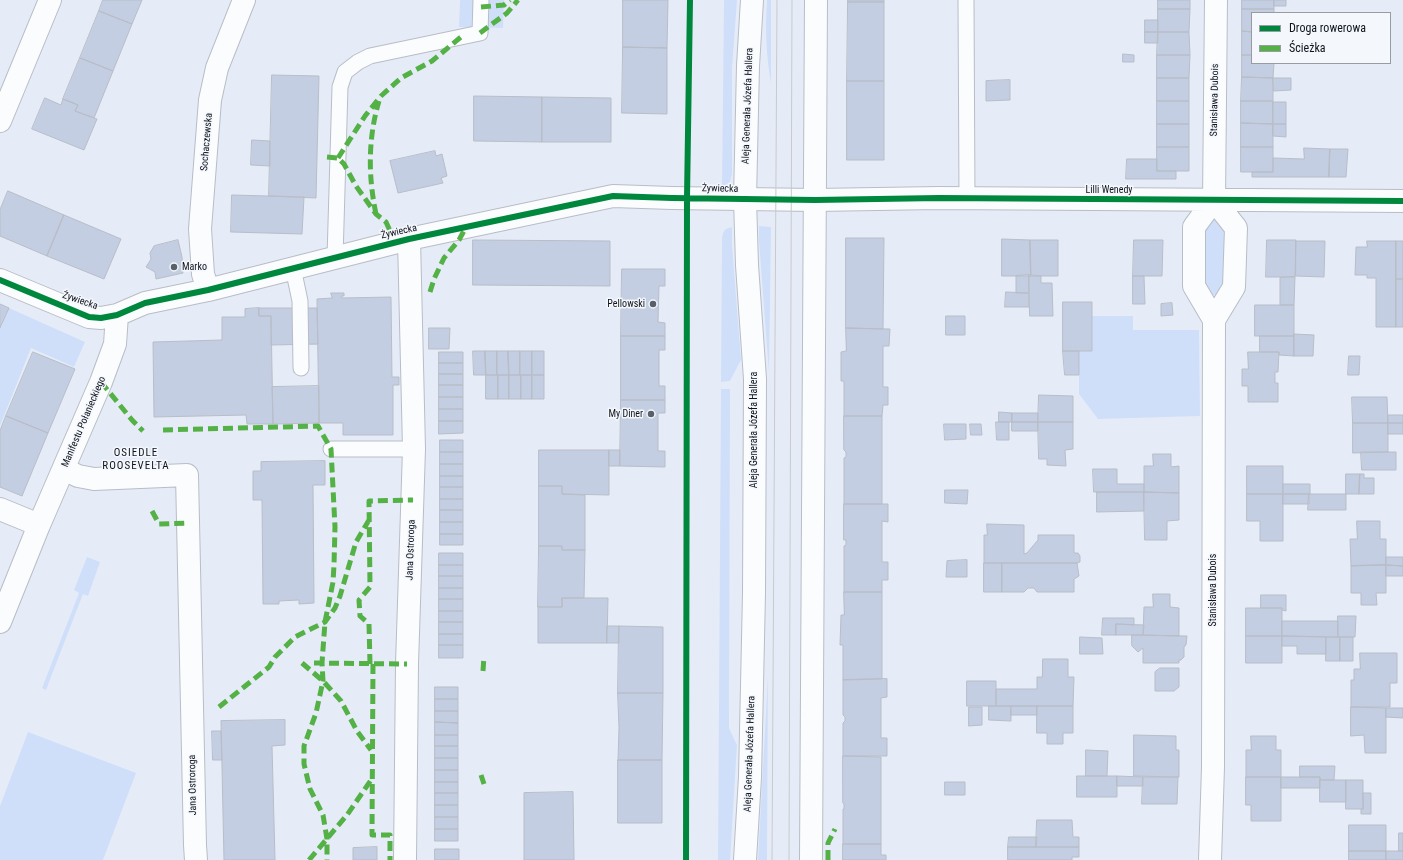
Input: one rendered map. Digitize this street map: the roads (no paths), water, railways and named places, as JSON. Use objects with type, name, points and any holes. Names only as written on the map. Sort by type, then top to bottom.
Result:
[{"type":"street","points":[[0,121],[50,0]]},
{"type":"street","name":"Sochaczewska","points":[[208,290],[203,274],[200,229],[210,100],[217,68],[244,0]]},
{"type":"street","name":"Aleja Generała Józefa Hallera","points":[[745,860],[750,776],[754,593],[755,379],[747,265],[745,199],[748,66],[752,0]]},
{"type":"street","points":[[811,860],[816,0]]},
{"type":"street","name":"Stanisława Dubois","points":[[1214,200],[1216,0]]},
{"type":"street","name":"Żywiecka","points":[[0,280],[89,317],[101,318],[117,316],[144,303],[208,290],[409,239],[613,196],[815,200]]},
{"type":"street","name":"Lilli Wenedy","points":[[815,200],[967,199],[1403,201]]},
{"type":"street","points":[[1214,200],[1236,228],[1234,287],[1214,320],[1194,286],[1194,227],[1214,200]]},
{"type":"street","name":"Jana Ostroroga","points":[[405,860],[407,670],[414,449],[409,239]]},
{"type":"street","name":"Manifestu Połanieckiego","points":[[0,622],[39,526],[101,382],[115,344],[117,316]]},
{"type":"street","name":"Stanisława Dubois","points":[[1210,860],[1213,767],[1214,320]]},
{"type":"street","name":"Jana Ostroroga","points":[[64,469],[78,476],[94,479],[187,475],[194,837],[196,860]]},
{"type":"street","points":[[0,509],[39,526]]},
{"type":"lane","points":[[335,258],[340,87],[345,72],[358,62],[370,56],[480,33],[481,0]]},
{"type":"lane","points":[[966,0],[967,199]]},
{"type":"lane","points":[[293,268],[300,301],[301,368]]},
{"type":"lane","points":[[331,449],[414,449]]},
{"type":"tram line","points":[[772,860],[777,0]]},
{"type":"tram line","points":[[789,860],[792,0]]},
{"type":"place","name":"Marko","points":[[174,267]]},
{"type":"place","name":"Pellowski","points":[[653,304]]},
{"type":"place","name":"My Diner","points":[[651,414]]},
{"type":"district","name":"OSIEDLE ROOSEVELTA","points":[[136,459]]}]
